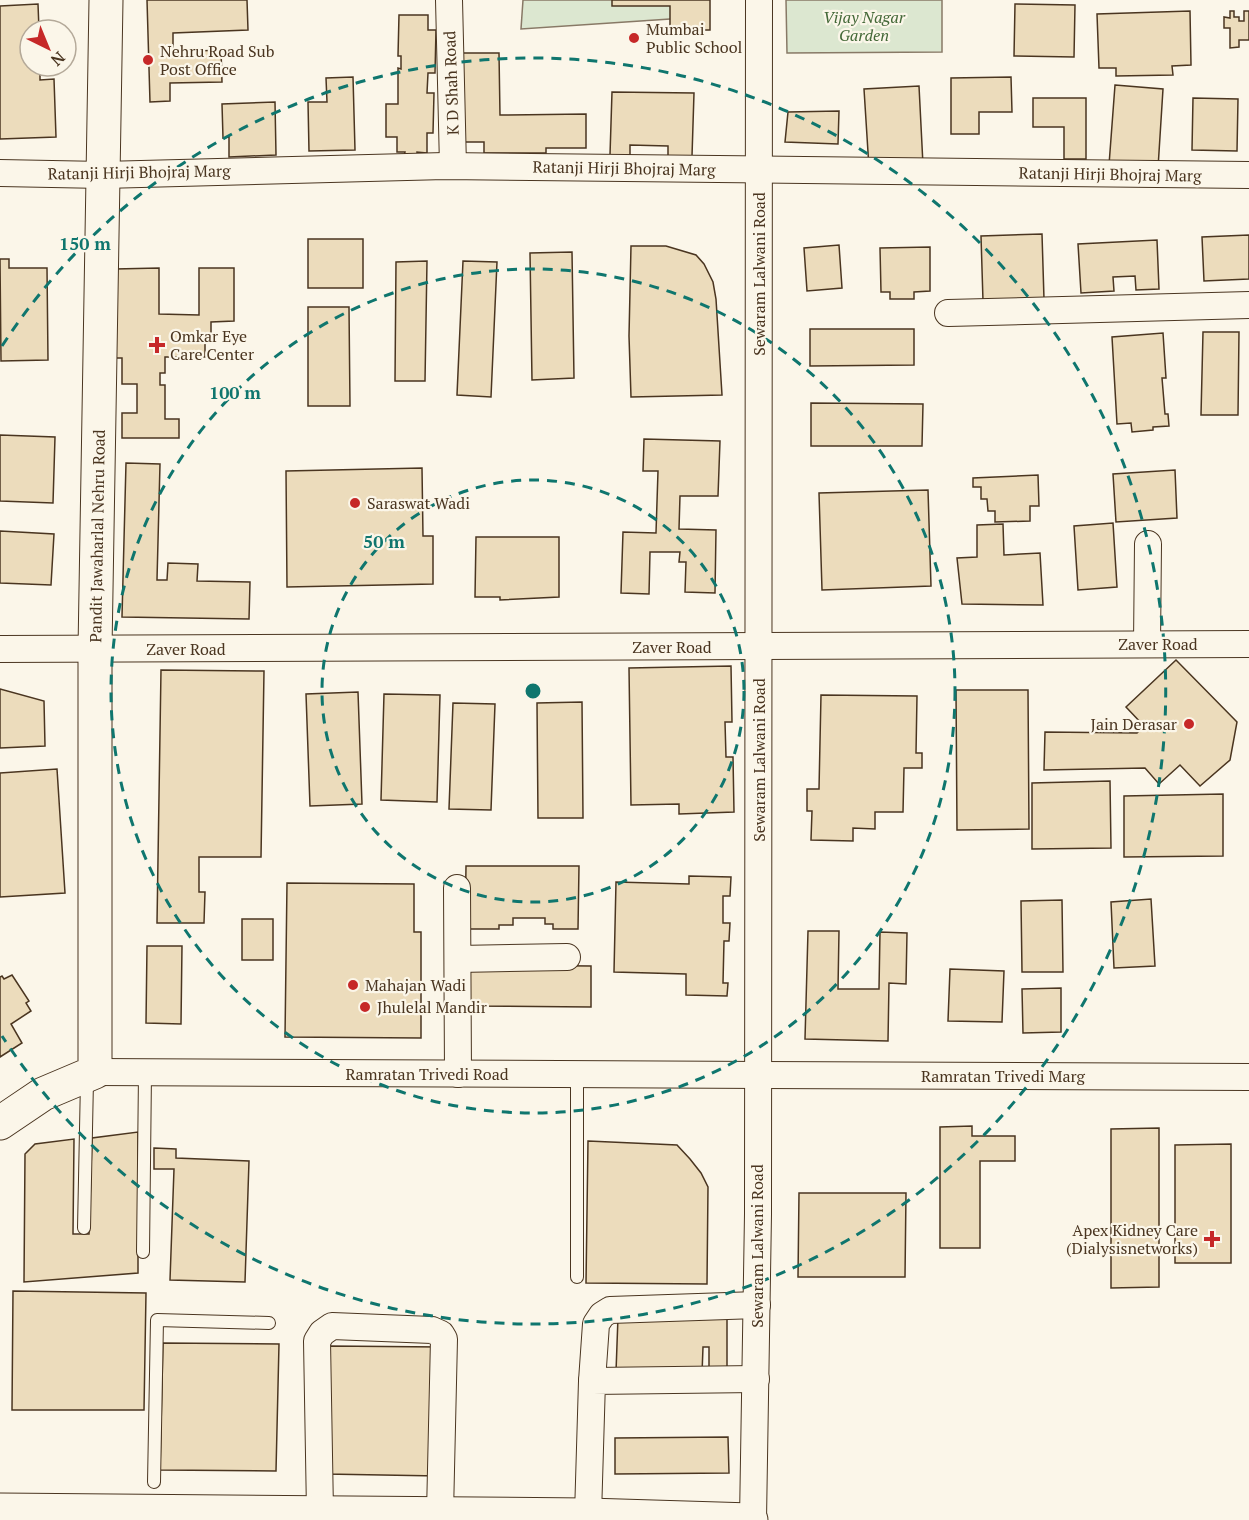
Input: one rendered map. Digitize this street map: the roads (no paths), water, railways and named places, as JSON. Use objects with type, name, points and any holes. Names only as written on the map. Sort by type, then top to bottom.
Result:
[{"type":"street","name":"Pandit Jawaharlal Nehru Road","points":[[91,1074],[94,650],[106,0]]},
{"type":"street","name":"K D Shah Road","points":[[448,0],[453,166]]},
{"type":"street","name":"Sewaram Lalwani Road","points":[[752,1520],[757,1305],[759,0]]},
{"type":"street","name":"Ratanji Hirji Bhojraj Marg","points":[[0,173],[103,175],[453,166],[1249,175]]},
{"type":"street","points":[[948,313],[1249,305]]},
{"type":"street","points":[[1147,644],[1148,544]]},
{"type":"street","name":"Zaver Road","points":[[0,649],[1249,644]]},
{"type":"street","points":[[457,888],[458,1074]]},
{"type":"street","points":[[458,959],[567,957]]},
{"type":"street","points":[[0,1123],[43,1094],[91,1074]]},
{"type":"street","name":"Ramratan Trivedi Road","points":[[91,1074],[758,1075]]},
{"type":"street","name":"Ramratan Trivedi Marg","points":[[758,1075],[1249,1077]]},
{"type":"street","points":[[588,1515],[592,1381],[596,1324],[602,1315],[610,1310],[757,1305]]},
{"type":"street","points":[[320,1512],[317,1341],[322,1333],[332,1326],[432,1330],[441,1334],[444,1339],[440,1513]]},
{"type":"street","points":[[592,1381],[756,1379]]},
{"type":"street","points":[[0,1510],[440,1513],[752,1520]]},
{"type":"lane","points":[[143,1252],[145,1073]]},
{"type":"lane","points":[[84,1228],[91,1074]]},
{"type":"lane","points":[[577,1074],[577,1276]]},
{"type":"lane","points":[[154,1482],[157,1320],[269,1323]]},
{"type":"place","name":"Mumbai Public School","points":[[634,38]]},
{"type":"place","name":"Nehru Road Sub Post Office","points":[[148,60]]},
{"type":"place","name":"Omkar Eye Care Center","points":[[157,345]]},
{"type":"place","name":"Saraswat Wadi","points":[[355,503]]},
{"type":"place","name":"Jain Derasar","points":[[1189,724]]},
{"type":"place","name":"Mahajan Wadi","points":[[353,985]]},
{"type":"place","name":"Jhulelal Mandir","points":[[365,1007]]},
{"type":"place","name":"Apex Kidney Care (Dialysisnetworks)","points":[[1212,1239]]},
{"type":"park label","name":"Vijay Nagar Garden","points":[[864,26]]}]
